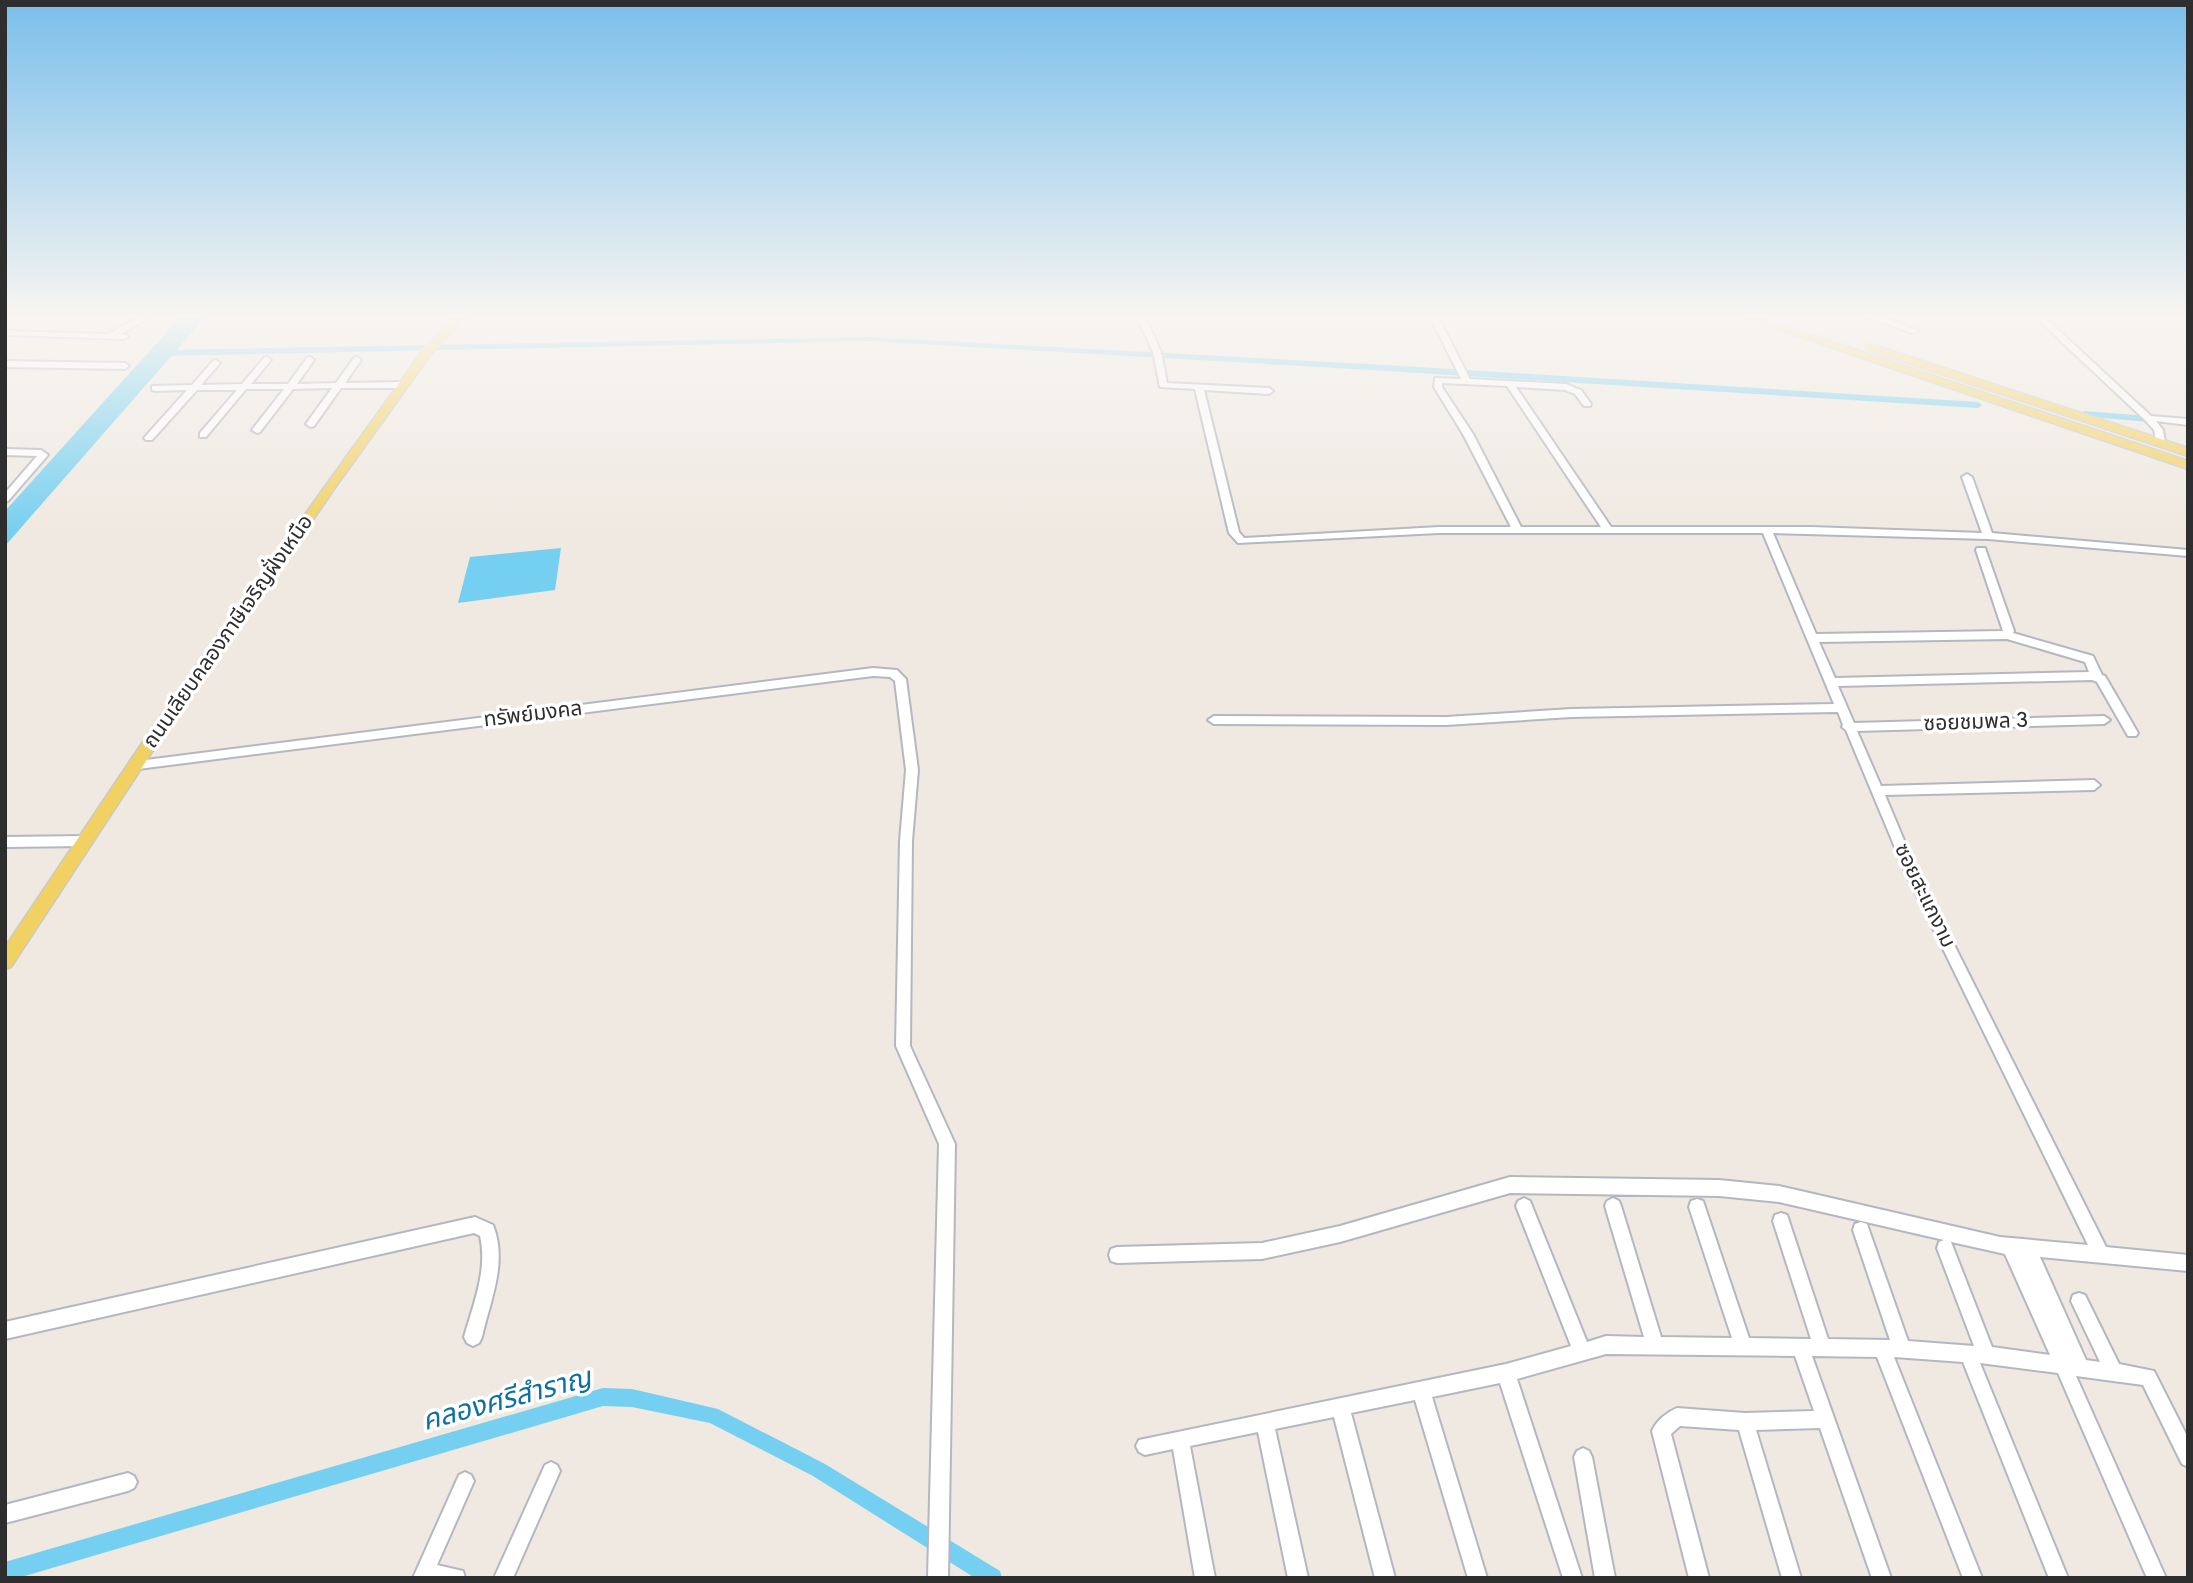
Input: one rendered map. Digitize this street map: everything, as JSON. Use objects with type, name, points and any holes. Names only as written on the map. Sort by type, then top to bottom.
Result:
[{"type":"main road","name":"ถนนเลียบคลองภาษีเจริญฝั่งเหนือ","points":[[5,962],[166,719],[401,387]]},
{"type":"main road","points":[[1958,387],[2187,463]]},
{"type":"main road","points":[[1991,387],[2160,443],[2187,463]]},
{"type":"street","points":[[149,438],[195,387]]},
{"type":"street","points":[[155,388],[201,387]]},
{"type":"street","points":[[203,435],[245,387]]},
{"type":"street","points":[[257,430],[291,387]]},
{"type":"street","points":[[311,424],[338,387]]},
{"type":"street","points":[[1269,391],[1199,387],[1234,533],[1242,541],[1438,530],[1767,531],[1988,536],[2188,553]]},
{"type":"street","points":[[1438,387],[1468,434],[1517,529]]},
{"type":"street","points":[[1512,387],[1608,530]]},
{"type":"street","points":[[1555,387],[1573,388],[1587,404]]},
{"type":"street","points":[[2115,387],[2158,430],[2160,443]]},
{"type":"street","points":[[2148,418],[2188,422]]},
{"type":"street","points":[[5,452],[43,454],[5,499]]},
{"type":"street","points":[[1967,477],[1988,536]]},
{"type":"street","name":"ซอยสะแกงาม","points":[[1767,531],[1910,869],[2100,1253]]},
{"type":"street","points":[[1981,550],[2009,631],[2007,635]]},
{"type":"street","points":[[1812,638],[2007,635],[2090,659],[2097,677],[2132,733]]},
{"type":"street","name":"ทรัพย์มงคล","points":[[138,765],[873,672],[893,673],[900,679],[912,775],[906,841],[903,1046],[947,1144],[938,1575]]},
{"type":"street","points":[[1830,682],[2097,677]]},
{"type":"street","points":[[1214,720],[1419,721],[1571,713],[1841,708]]},
{"type":"street","name":"ซอยชมพล 3","points":[[1848,727],[2104,720]]},
{"type":"street","points":[[1877,792],[2094,785]]},
{"type":"street","points":[[5,842],[86,841]]},
{"type":"street","points":[[1117,1255],[1262,1251],[1340,1234],[1510,1185],[1719,1188],[1779,1194],[2010,1246],[2188,1263]]},
{"type":"street","points":[[1524,1206],[1582,1352]]},
{"type":"street","points":[[1613,1206],[1655,1345]]},
{"type":"street","points":[[1697,1207],[1742,1346]]},
{"type":"street","points":[[1781,1221],[1822,1346]]},
{"type":"street","points":[[5,1331],[475,1225],[486,1231],[491,1245],[491,1262],[473,1337]]},
{"type":"street","points":[[1861,1230],[1902,1349]]},
{"type":"street","points":[[2010,1246],[2157,1578]]},
{"type":"street","points":[[1945,1248],[1977,1355],[2059,1578]]},
{"type":"street","points":[[2028,1249],[2081,1369]]},
{"type":"street","points":[[2079,1300],[2115,1374]]},
{"type":"street","points":[[1145,1446],[1506,1373],[1606,1345],[1822,1346],[1977,1355],[2148,1377],[2188,1458]]},
{"type":"street","points":[[1800,1346],[1882,1578]]},
{"type":"street","points":[[1882,1348],[1973,1578]]},
{"type":"street","points":[[1506,1373],[1573,1578]]},
{"type":"street","points":[[1421,1390],[1478,1578]]},
{"type":"street","points":[[1340,1406],[1385,1578]]},
{"type":"street","points":[[1699,1578],[1661,1431],[1677,1418],[1745,1422],[1826,1419]]},
{"type":"street","points":[[1265,1422],[1298,1578]]},
{"type":"street","points":[[1745,1422],[1792,1578]]},
{"type":"street","points":[[1180,1439],[1205,1578]]},
{"type":"street","points":[[1583,1457],[1605,1578]]},
{"type":"street","points":[[503,1578],[551,1471]]},
{"type":"street","points":[[456,1578],[423,1575],[465,1481]]},
{"type":"street","points":[[5,1514],[128,1482]]},
{"type":"water","points":[[117,387],[144,387],[5,546],[5,511]]},
{"type":"water","points":[[561,548],[555,590],[458,603],[470,557]]},
{"type":"waterway","points":[[1688,387],[1978,405]]},
{"type":"waterway","points":[[2084,414],[2160,420]]},
{"type":"waterway","name":"คลองศรีสำราญ","points":[[5,1572],[603,1397],[632,1398],[712,1415],[819,1470],[993,1578]]}]
